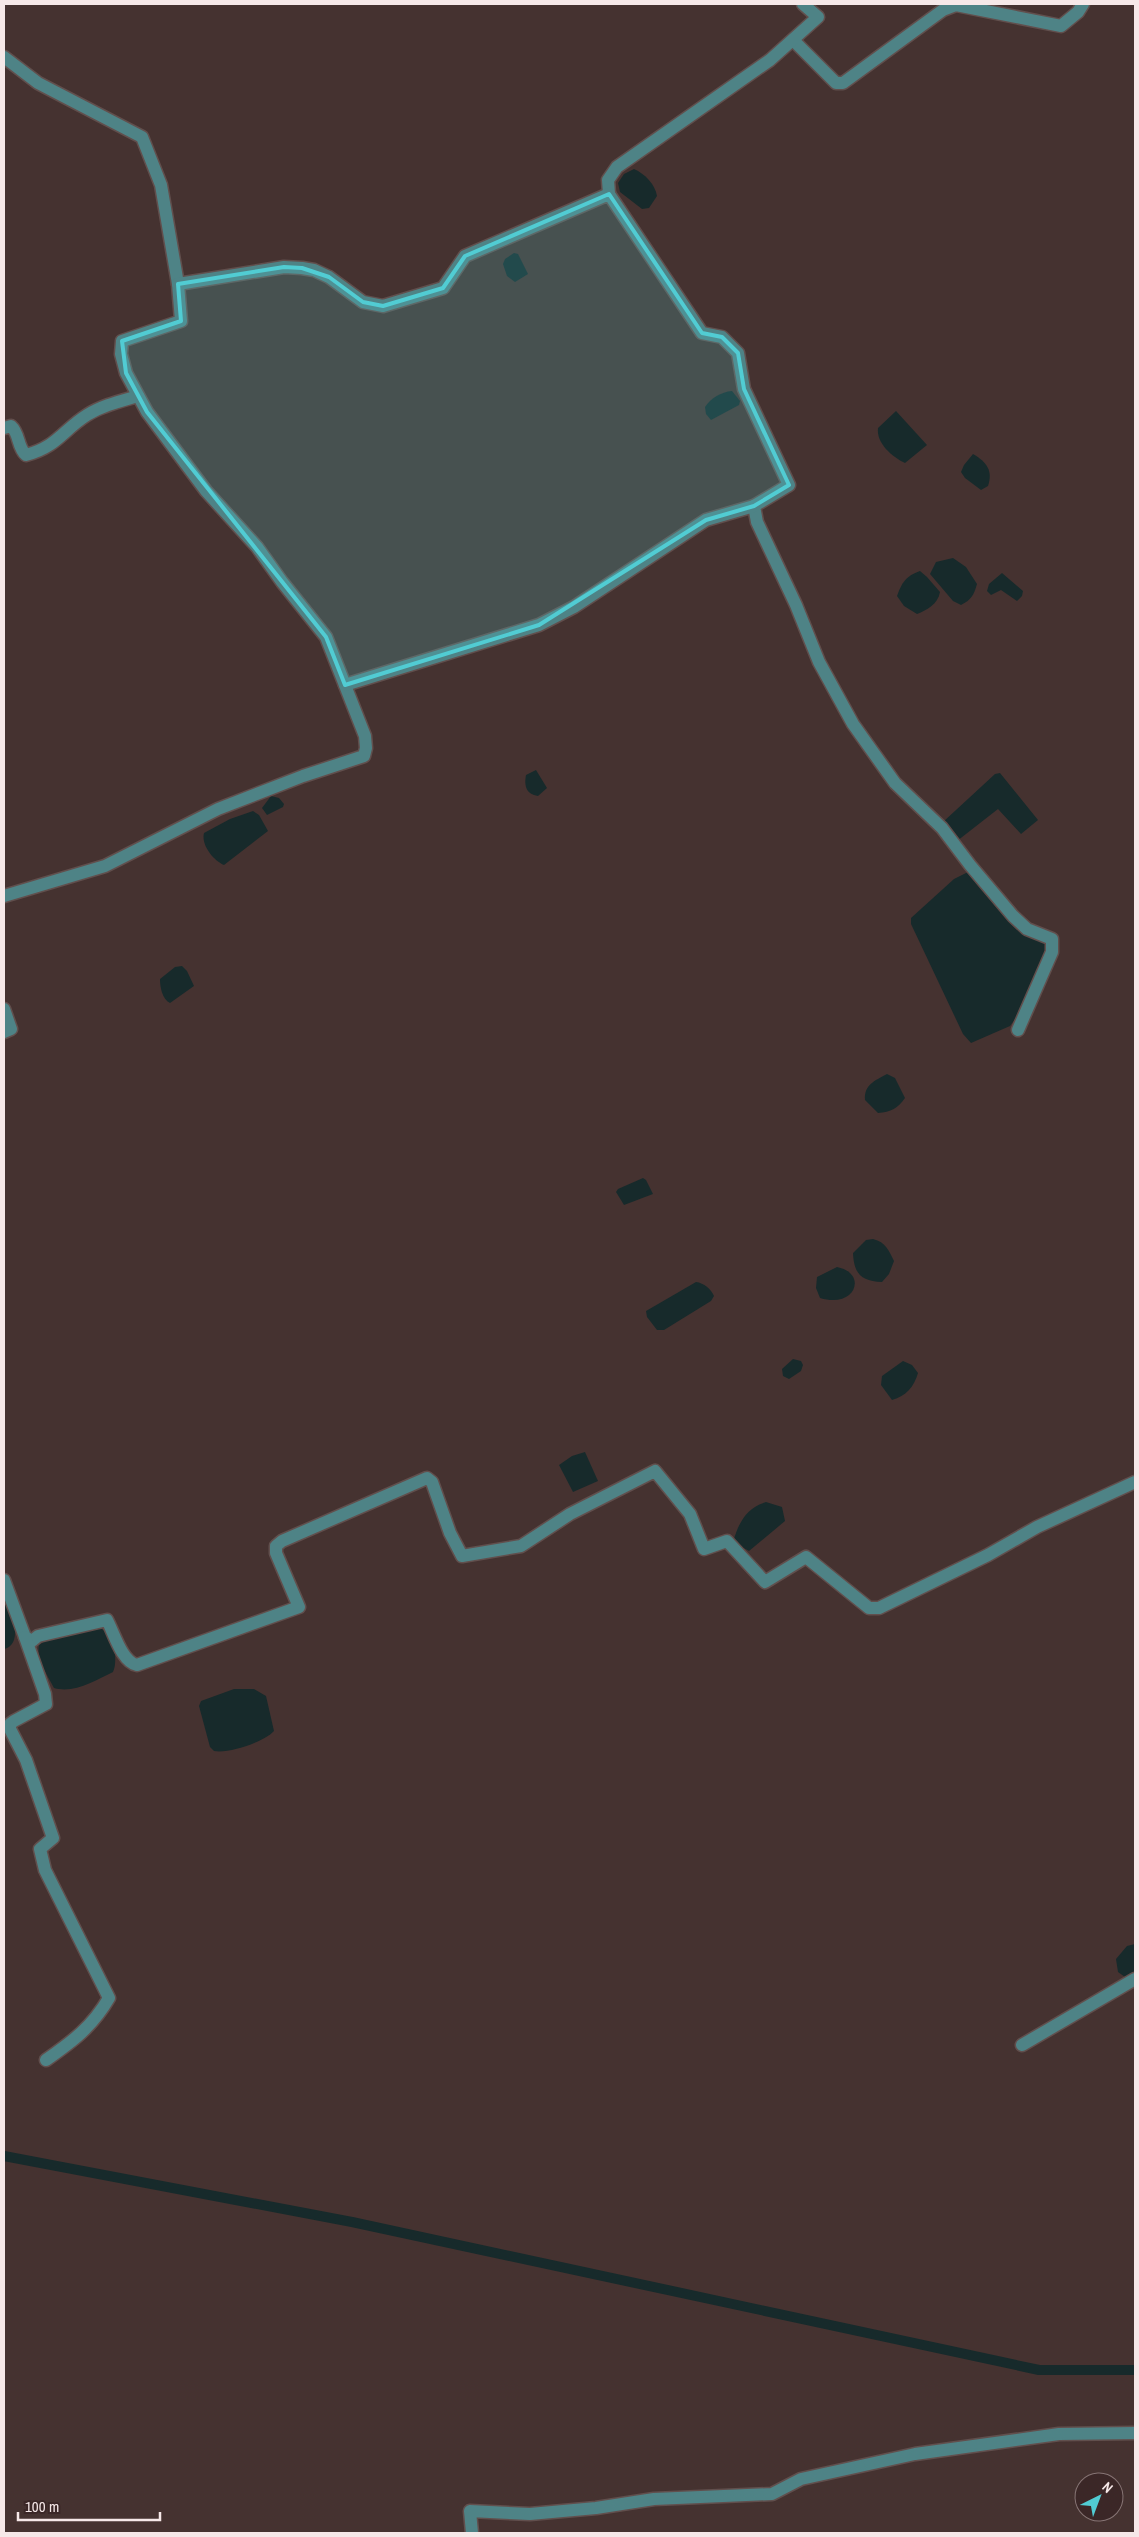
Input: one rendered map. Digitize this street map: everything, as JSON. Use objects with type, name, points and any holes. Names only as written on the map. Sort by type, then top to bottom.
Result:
[{"type":"street","points":[[346,686],[539,625],[574,607],[706,520],[754,506],[789,485],[747,395],[738,353],[722,337],[702,333],[609,194],[608,180],[617,167],[770,60],[793,40],[818,16],[803,4]]},
{"type":"street","points":[[793,40],[836,83],[842,83],[943,10],[956,5],[1061,26],[1078,12],[1083,4]]},
{"type":"street","points":[[4,57],[38,83],[142,137],[162,185],[178,284],[181,321],[122,340],[121,354],[126,373],[147,412],[206,491],[257,546],[282,582],[326,637],[366,736],[364,756],[303,776],[218,809],[105,866],[4,896]]},
{"type":"street","points":[[178,284],[284,267],[302,268],[314,270],[329,277],[363,302],[383,306],[443,288],[465,256],[609,194]]},
{"type":"street","points":[[4,428],[11,426],[15,430],[21,450],[26,455],[44,450],[85,416],[98,409],[138,396]]},
{"type":"street","points":[[754,506],[757,522],[796,605],[819,662],[853,724],[895,783],[942,828],[1013,916],[1027,929],[1052,939],[1052,952],[1018,1030]]},
{"type":"street","points":[[4,1009],[11,1029],[4,1032]]},
{"type":"street","points":[[25,1637],[32,1641],[38,1636],[107,1620],[125,1657],[131,1664],[137,1665],[299,1607],[276,1554],[276,1546],[282,1541],[427,1478],[432,1482],[450,1533],[462,1556],[521,1546],[570,1514],[655,1471],[690,1514],[704,1549],[727,1541],[765,1582],[806,1557],[869,1608],[879,1608],[988,1555],[1037,1527],[1135,1482]]},
{"type":"street","points":[[4,1580],[45,1694],[46,1704],[10,1724],[10,1729],[26,1760],[53,1838],[40,1849],[45,1870],[109,1998],[100,2013],[82,2035],[46,2060]]},
{"type":"street","points":[[1022,2044],[1135,1979]]},
{"type":"street","points":[[472,2533],[470,2511],[530,2514],[596,2508],[654,2499],[772,2494],[801,2479],[915,2454],[1059,2434],[1135,2433]]},
{"type":"highlighted area","points":[[609,194],[702,333],[722,337],[738,353],[744,389],[789,485],[754,506],[706,520],[539,625],[345,685],[326,637],[147,412],[126,373],[122,341],[181,321],[178,284],[284,267],[302,268],[329,277],[363,302],[383,306],[443,288],[465,256]]},
{"type":"water","points":[[634,169],[649,180],[656,192],[657,196],[649,208],[642,209],[620,192],[618,183],[624,174]]},
{"type":"water","points":[[514,253],[518,254],[528,274],[515,282],[507,276],[503,264],[505,259]]},
{"type":"water","points":[[732,391],[740,401],[739,405],[711,420],[706,414],[705,407],[717,396]]},
{"type":"water","points":[[896,411],[927,445],[905,463],[886,449],[878,434],[878,428]]},
{"type":"water","points":[[973,454],[982,460],[989,471],[988,486],[981,490],[965,478],[961,472]]},
{"type":"water","points":[[953,558],[966,567],[977,584],[972,597],[961,605],[953,601],[930,574],[936,562]]},
{"type":"water","points":[[920,571],[940,592],[934,603],[917,614],[904,606],[897,596],[905,580]]},
{"type":"water","points":[[1002,573],[1023,591],[1022,596],[1017,601],[1001,590],[991,595],[987,591],[989,584]]},
{"type":"water","points":[[536,770],[547,788],[538,796],[528,791],[525,783],[526,775]]},
{"type":"water","points":[[1000,773],[1038,820],[1021,834],[998,809],[957,841],[943,822],[995,774]]},
{"type":"water","points":[[271,796],[279,798],[284,804],[283,807],[267,815],[262,808]]},
{"type":"water","points":[[253,811],[259,815],[268,831],[224,865],[220,863],[206,847],[204,833],[230,819]]},
{"type":"water","points":[[968,872],[1043,941],[1048,949],[1018,1015],[1010,1026],[971,1043],[963,1034],[911,924],[911,918],[954,879]]},
{"type":"water","points":[[182,966],[187,971],[194,986],[170,1003],[163,996],[160,979],[175,967]]},
{"type":"water","points":[[887,1074],[895,1078],[905,1098],[894,1109],[878,1113],[865,1100],[865,1095],[871,1084]]},
{"type":"water","points":[[643,1178],[653,1194],[624,1205],[616,1192],[618,1189]]},
{"type":"water","points":[[873,1239],[889,1250],[894,1261],[889,1274],[882,1282],[864,1278],[855,1266],[853,1253],[866,1240]]},
{"type":"water","points":[[837,1267],[847,1271],[852,1276],[855,1282],[854,1289],[842,1299],[820,1298],[816,1288],[817,1277]]},
{"type":"water","points":[[696,1282],[704,1285],[711,1291],[714,1296],[711,1301],[664,1330],[657,1330],[647,1317],[646,1311]]},
{"type":"water","points":[[793,1359],[801,1361],[803,1365],[801,1371],[789,1379],[783,1376],[782,1369]]},
{"type":"water","points":[[903,1361],[912,1365],[918,1373],[909,1390],[892,1400],[881,1385],[882,1376]]},
{"type":"water","points":[[585,1452],[598,1481],[573,1492],[559,1465],[572,1456]]},
{"type":"water","points":[[766,1502],[782,1507],[785,1521],[749,1551],[733,1542],[735,1535],[748,1512]]},
{"type":"water","points":[[4,1588],[12,1613],[15,1631],[11,1646],[4,1649]]},
{"type":"water","points":[[95,1627],[106,1633],[113,1645],[115,1666],[113,1672],[77,1688],[54,1688],[41,1662],[39,1645],[45,1641]]},
{"type":"water","points":[[234,1689],[254,1689],[266,1696],[274,1731],[246,1746],[228,1751],[214,1751],[210,1747],[199,1706],[201,1701]]},
{"type":"water","points":[[1135,1944],[1135,1972],[1125,1977],[1118,1972],[1116,1959],[1127,1946]]},
{"type":"waterway","points":[[4,2156],[352,2222],[1039,2370],[1135,2370]]}]
